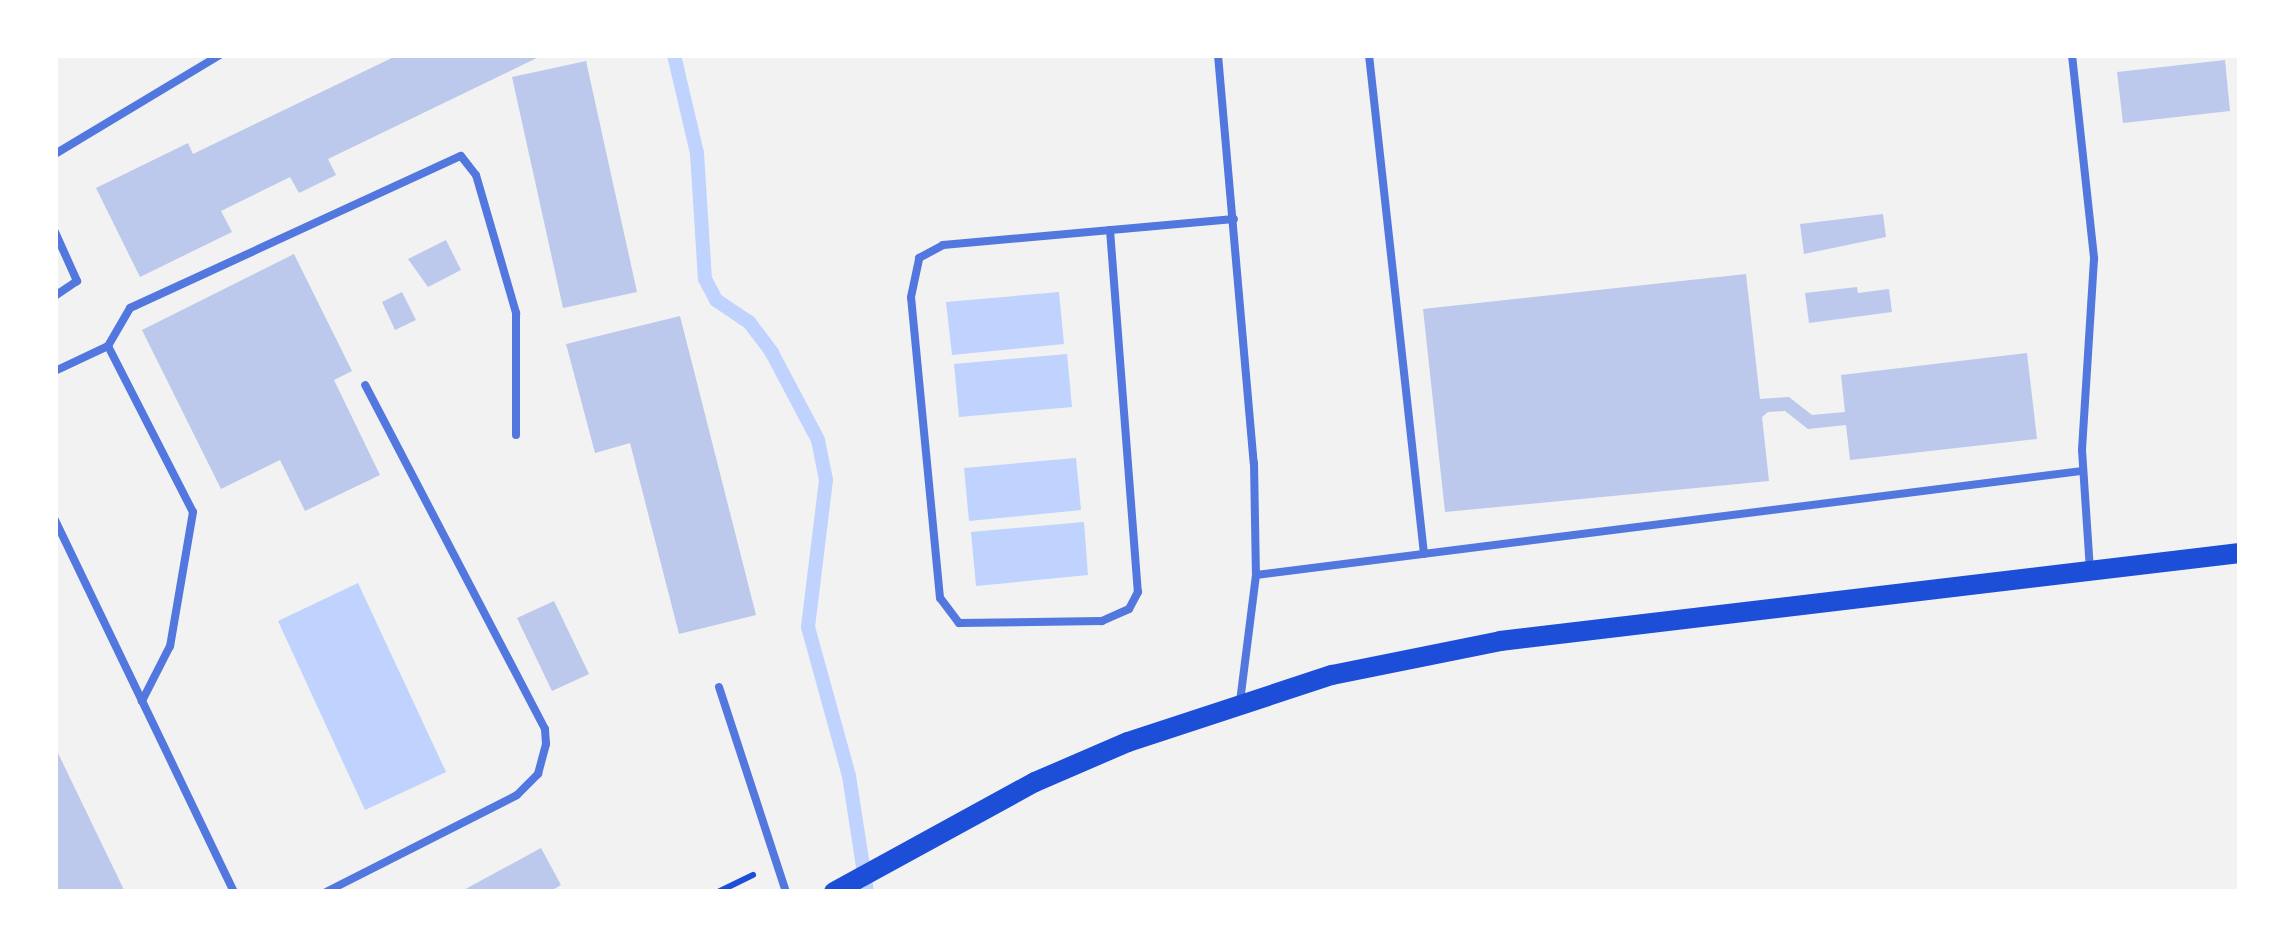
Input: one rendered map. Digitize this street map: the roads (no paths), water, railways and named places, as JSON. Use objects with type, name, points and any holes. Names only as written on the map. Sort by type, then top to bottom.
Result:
[{"type":"main road","points":[[837,890],[888,858],[1035,782],[1240,702],[1332,674],[1500,642],[2240,553]]},
{"type":"lane","points":[[55,154],[220,55]]},
{"type":"lane","points":[[1218,55],[1249,367],[1256,575],[1240,702]]},
{"type":"lane","points":[[1369,55],[1424,554]]},
{"type":"lane","points":[[2072,55],[2095,312],[2082,471],[2090,571]]},
{"type":"lane","points":[[55,371],[108,346],[130,308],[460,156],[476,174],[516,313],[516,435]]},
{"type":"lane","points":[[1110,230],[1138,592],[1129,609],[1102,621],[958,623],[940,598],[910,297],[919,258],[943,245],[1110,230],[1234,220]]},
{"type":"lane","points":[[55,232],[77,281],[55,296]]},
{"type":"lane","points":[[108,346],[193,512],[170,646],[142,701]]},
{"type":"lane","points":[[326,892],[518,795],[538,774],[546,744],[545,729],[365,385]]},
{"type":"lane","points":[[1256,575],[2082,471]]},
{"type":"lane","points":[[55,520],[234,892]]},
{"type":"lane","points":[[719,687],[786,892]]},
{"type":"water","points":[[1059,292],[1064,344],[952,355],[946,302]]},
{"type":"water","points":[[1067,354],[1072,407],[959,417],[954,364]]},
{"type":"water","points":[[1076,458],[1081,510],[969,521],[964,468]]},
{"type":"water","points":[[1084,522],[1088,575],[976,586],[971,532]]},
{"type":"water","points":[[358,583],[446,772],[365,810],[278,621]]},
{"type":"waterway","points":[[674,55],[697,153],[705,279],[716,300],[749,322],[772,353],[818,440],[826,480],[808,627],[849,776],[867,892]]}]
